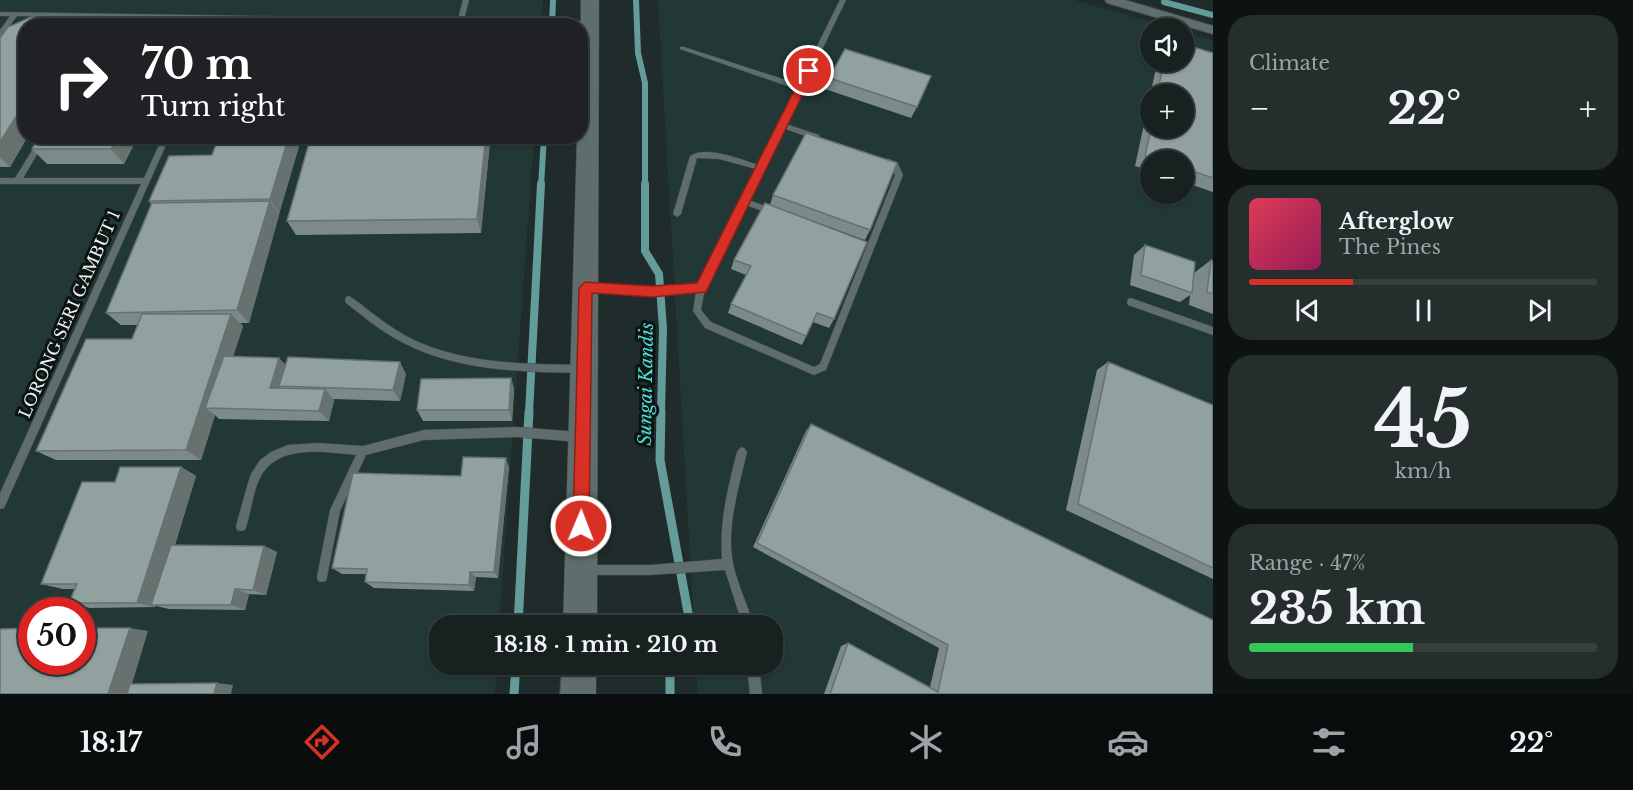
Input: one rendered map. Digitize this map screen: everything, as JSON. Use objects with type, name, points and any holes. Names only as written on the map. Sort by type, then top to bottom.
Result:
[{"type":"main road","points":[[588,122],[590,12]]},
{"type":"main road","points":[[580,615],[588,144]]},
{"type":"main road","points":[[578,694],[579,675]]},
{"type":"street","points":[[1111,0],[1142,4],[1213,30]]},
{"type":"lane","points":[[462,18],[466,0]]},
{"type":"lane","points":[[843,0],[701,288],[697,311],[708,325],[814,371],[824,367],[899,175],[894,164],[883,160]]},
{"type":"lane","points":[[575,18],[590,12]]},
{"type":"lane","points":[[0,14],[117,15],[162,18]]},
{"type":"lane","points":[[0,35],[15,14]]},
{"type":"lane","points":[[682,48],[801,88]]},
{"type":"lane","points":[[782,125],[826,141]]},
{"type":"lane","points":[[17,181],[40,144]]},
{"type":"lane","name":"LORONG SERI GAMBUT 1","points":[[0,504],[4,488],[162,144]]},
{"type":"lane","points":[[677,214],[694,156],[703,154],[715,156],[760,168]]},
{"type":"lane","points":[[0,181],[146,181]]},
{"type":"lane","points":[[744,201],[786,217]]},
{"type":"lane","points":[[860,244],[870,248]]},
{"type":"lane","points":[[585,288],[652,292],[701,288]]},
{"type":"lane","points":[[349,300],[402,338],[454,359],[540,368],[584,369]]},
{"type":"lane","points":[[1131,302],[1213,332]]},
{"type":"lane","points":[[241,526],[256,475],[271,455],[301,446],[363,451],[424,435],[516,432],[583,437]]},
{"type":"lane","points":[[322,577],[335,510],[363,451]]},
{"type":"lane","points":[[742,452],[728,512],[725,540],[728,564],[745,615]]},
{"type":"lane","points":[[580,570],[650,570],[728,564]]},
{"type":"lane","points":[[754,675],[756,694]]},
{"type":"shaded area","points":[[0,0],[543,0],[542,18],[18,18],[18,144],[533,144],[500,615],[429,615],[429,675],[496,675],[495,694],[0,694]]},
{"type":"shaded area","points":[[658,0],[1074,0],[1140,19],[1140,72],[1194,72],[1194,35],[1213,40],[1213,694],[698,694],[697,675],[783,675],[783,615],[693,615]]},
{"type":"building","points":[[18,23],[18,114],[0,142],[0,38],[8,27]]},
{"type":"building","points":[[1194,47],[1213,53],[1213,178],[1194,171],[1194,150],[1146,150],[1149,138],[1194,138],[1194,84],[1159,84],[1162,72],[1194,72]]},
{"type":"building","points":[[845,49],[931,76],[917,107],[829,78]]},
{"type":"building","points":[[806,133],[897,163],[870,230],[773,195]]},
{"type":"building","points":[[35,144],[114,144],[111,149],[32,149]]},
{"type":"building","points":[[216,144],[287,144],[270,199],[149,201],[169,156],[212,155]]},
{"type":"building","points":[[309,144],[485,144],[477,219],[287,221]]},
{"type":"building","points":[[270,201],[237,310],[106,313],[152,203]]},
{"type":"building","points":[[765,203],[867,242],[834,319],[817,313],[806,336],[731,304],[751,266],[734,260]]},
{"type":"building","points":[[1145,245],[1195,262],[1192,293],[1141,275]]},
{"type":"building","points":[[1211,260],[1213,261],[1213,294],[1207,292]]},
{"type":"building","points":[[142,314],[231,314],[186,450],[36,451],[86,339],[132,339]]},
{"type":"building","points":[[224,356],[279,358],[270,388],[325,389],[319,411],[205,408]]},
{"type":"building","points":[[288,357],[400,362],[393,390],[279,386]]},
{"type":"building","points":[[1108,362],[1213,405],[1213,568],[1078,504]]},
{"type":"building","points":[[511,378],[509,410],[417,410],[421,379]]},
{"type":"building","points":[[811,424],[1213,620],[1213,694],[830,694],[848,643],[938,692],[948,645],[757,543]]},
{"type":"building","points":[[463,457],[506,458],[494,572],[470,572],[469,585],[365,582],[367,569],[332,568],[353,473],[461,476]]},
{"type":"building","points":[[120,467],[181,467],[137,603],[96,603],[96,597],[72,597],[77,584],[41,584],[82,482],[115,482]]},
{"type":"building","points":[[171,545],[264,546],[253,590],[235,589],[231,605],[151,605]]},
{"type":"building","points":[[18,628],[18,675],[96,675],[96,628],[130,628],[108,694],[0,694],[0,629]]},
{"type":"building","points":[[217,683],[214,694],[127,694],[130,684]]},
{"type":"waterway","points":[[552,18],[553,0]]},
{"type":"waterway","name":"Sungai Kandis","points":[[636,0],[638,53],[645,83],[645,251],[659,274],[663,328],[661,413]]},
{"type":"waterway","points":[[1164,2],[1213,15]]},
{"type":"waterway","points":[[541,186],[544,144]]},
{"type":"waterway","points":[[529,413],[541,184]]},
{"type":"waterway","points":[[519,615],[529,412]]},
{"type":"waterway","name":"Sungai Kandis","points":[[661,412],[660,460],[688,615]]},
{"type":"waterway","points":[[514,694],[515,675]]},
{"type":"waterway","name":"Sungai Kandis","points":[[670,675],[670,694]]},
{"type":"route","points":[[581,526],[585,288],[652,292],[701,288],[809,71]]}]
